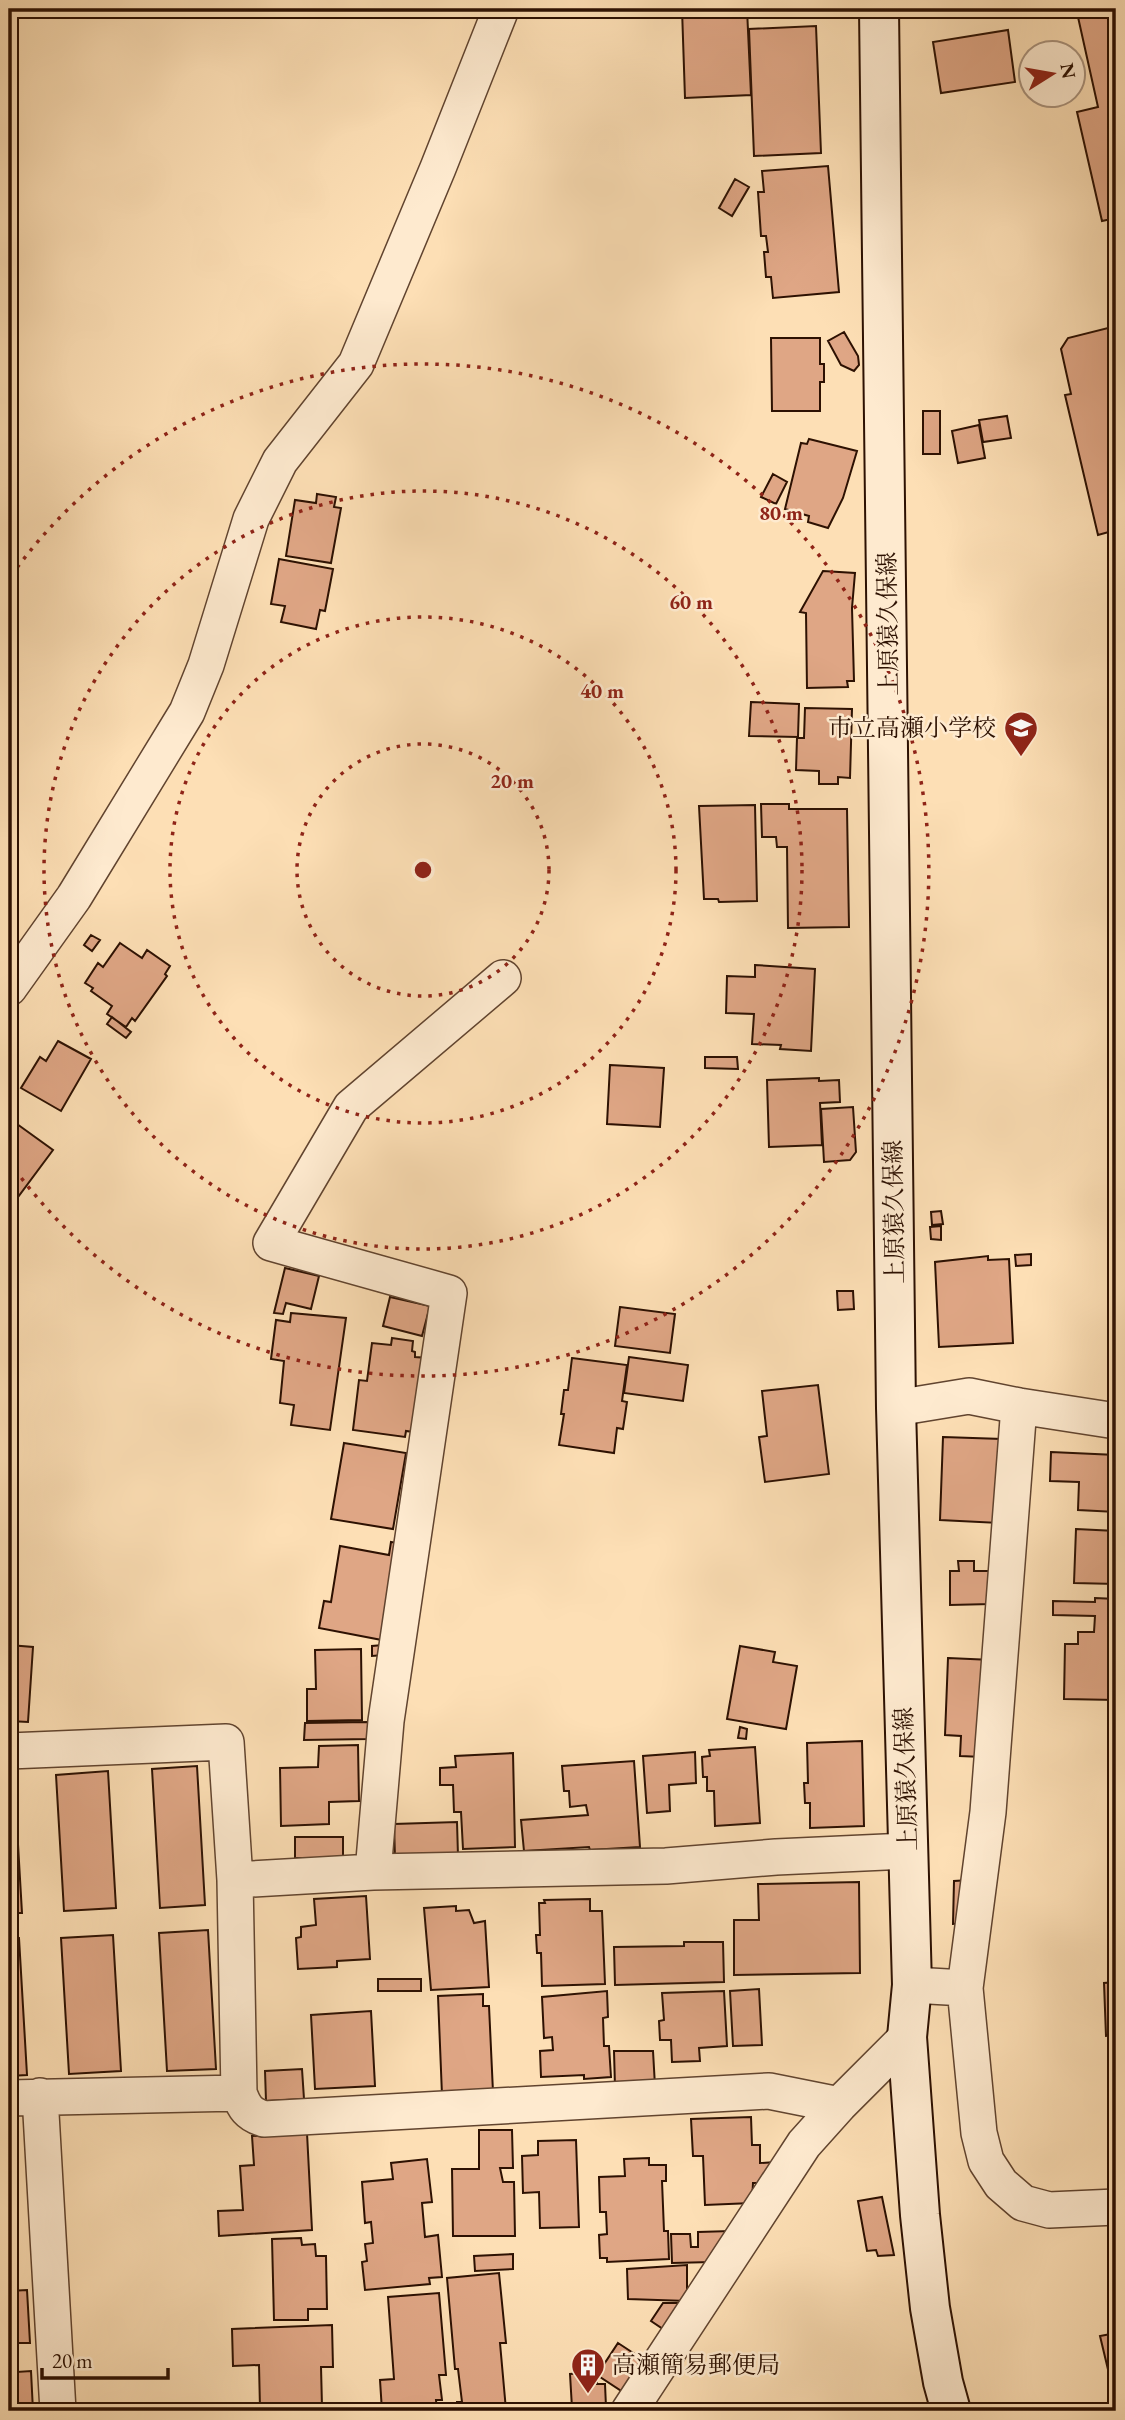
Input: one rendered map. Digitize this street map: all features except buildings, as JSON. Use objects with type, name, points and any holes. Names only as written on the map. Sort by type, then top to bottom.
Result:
[{"type":"main road","name":"上原猿久保線","points":[[879,9],[896,1408],[912,1985],[907,2037],[930,2308],[951,2411]]},
{"type":"street","points":[[9,988],[74,897],[187,712],[206,665],[251,519],[280,461],[356,364],[501,9]]},
{"type":"street","points":[[373,1872],[386,1721],[449,1293],[271,1243],[351,1107],[503,978]]},
{"type":"street","points":[[896,1408],[969,1396],[1116,1421]]},
{"type":"street","points":[[1019,1406],[988,1812],[965,1988],[979,2133],[986,2161],[1001,2185],[1023,2203],[1049,2210],[1116,2207]]},
{"type":"street","points":[[9,1751],[226,1742],[234,1880],[239,2092],[244,2107],[252,2115],[264,2119],[769,2091],[839,2105]]},
{"type":"street","points":[[234,1880],[373,1872],[666,1866],[776,1857],[907,1851]]},
{"type":"street","points":[[912,1985],[965,1988]]},
{"type":"street","points":[[629,2411],[804,2144],[907,2037]]},
{"type":"street","points":[[58,2411],[24,2097],[239,2092]]},
{"type":"place","name":"市立高瀬小学校","points":[[1021,758]]},
{"type":"place","name":"高瀬簡易郵便局","points":[[588,2395]]}]
